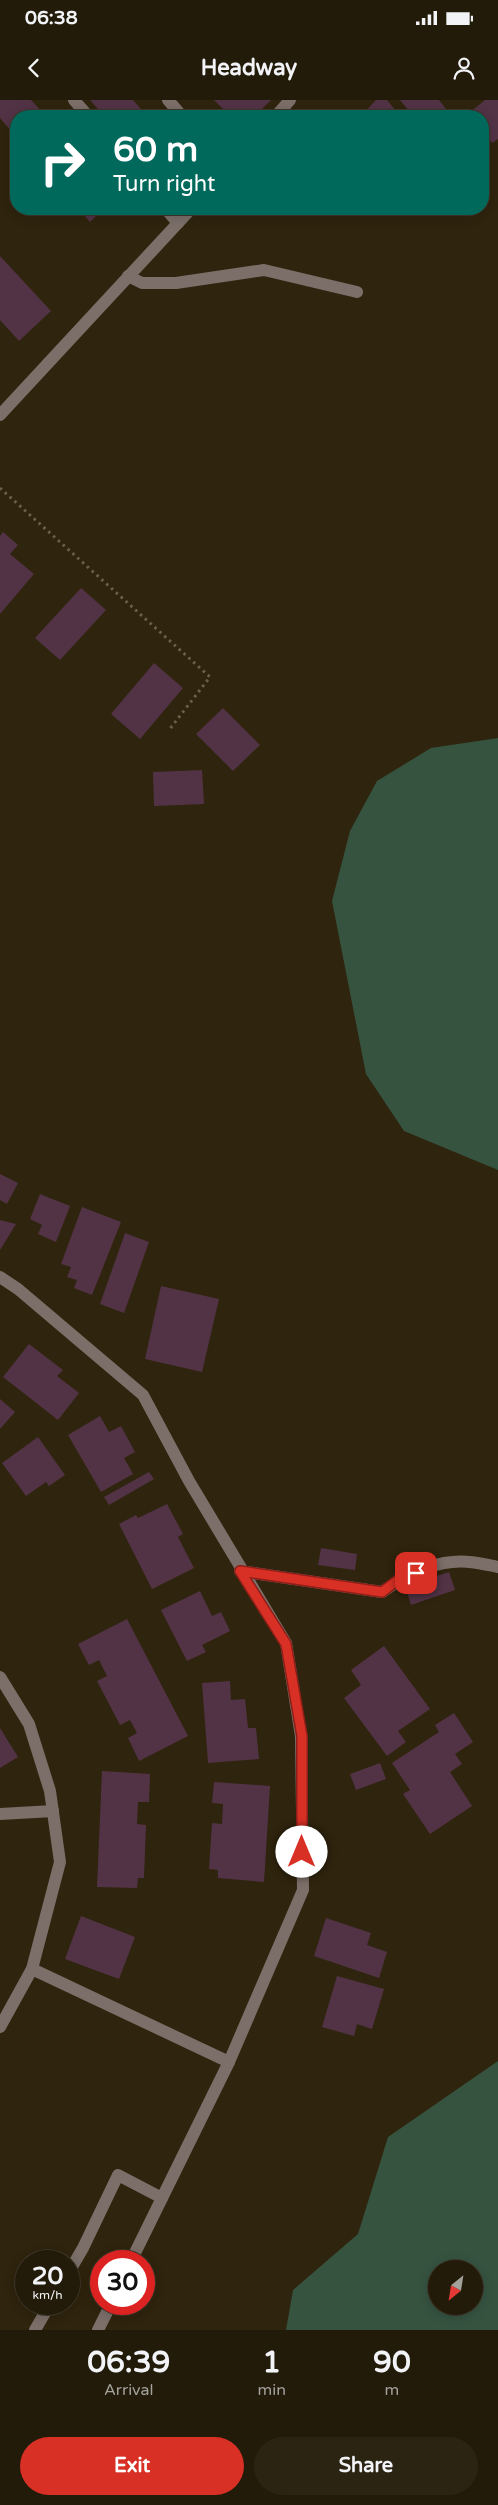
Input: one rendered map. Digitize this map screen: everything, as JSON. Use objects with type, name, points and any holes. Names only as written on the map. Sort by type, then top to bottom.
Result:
[{"type":"street","points":[[74,100],[83,110]]},
{"type":"street","points":[[168,100],[177,110]]},
{"type":"street","points":[[281,110],[290,100]]},
{"type":"street","points":[[172,215],[178,222]]},
{"type":"street","points":[[0,415],[185,215]]},
{"type":"street","points":[[128,276],[142,283],[176,283],[264,270],[357,292]]},
{"type":"street","points":[[0,1277],[18,1289],[143,1395],[240,1571],[286,1644],[302,1736],[303,1890],[229,2062],[137,2250]]},
{"type":"street","points":[[240,1571],[382,1592],[398,1580],[434,1566],[452,1562],[470,1562],[498,1567]]},
{"type":"street","points":[[0,1677],[29,1724],[50,1791],[60,1862],[32,1969],[0,2027]]},
{"type":"street","points":[[0,1814],[53,1811]]},
{"type":"street","points":[[32,1969],[229,2062]]},
{"type":"street","points":[[80,2253],[118,2175],[162,2198]]},
{"type":"street","points":[[35,2330],[44,2315]]},
{"type":"street","points":[[98,2330],[106,2315]]},
{"type":"path","points":[[0,488],[210,677],[169,730]]},
{"type":"green space","points":[[498,738],[498,1170],[404,1131],[366,1074],[332,901],[350,831],[377,781],[431,748]]},
{"type":"green space","points":[[498,2061],[498,2330],[286,2330],[293,2290],[358,2234],[388,2137]]},
{"type":"building","points":[[0,100],[31,100],[40,110],[10,110],[10,130],[0,118]]},
{"type":"building","points":[[90,100],[133,100],[142,110],[99,110]]},
{"type":"building","points":[[214,100],[271,100],[261,110],[224,110]]},
{"type":"building","points":[[376,100],[387,100],[395,110],[367,110]]},
{"type":"building","points":[[400,100],[439,100],[447,110],[408,110]]},
{"type":"building","points":[[485,100],[498,100],[498,139],[492,143],[489,139],[489,110],[473,110]]},
{"type":"building","points":[[84,215],[97,215],[90,222]]},
{"type":"building","points":[[0,256],[51,311],[19,341],[0,320]]},
{"type":"building","points":[[3,532],[18,545],[10,554],[34,574],[0,614],[0,536]]},
{"type":"building","points":[[81,588],[106,610],[60,660],[35,638]]},
{"type":"building","points":[[154,663],[183,688],[140,739],[111,714]]},
{"type":"building","points":[[223,708],[260,745],[233,771],[196,734]]},
{"type":"building","points":[[202,770],[204,804],[154,806],[153,772]]},
{"type":"building","points":[[0,1174],[18,1183],[7,1204],[0,1200]]},
{"type":"building","points":[[40,1194],[70,1206],[56,1242],[38,1234],[42,1225],[30,1219]]},
{"type":"building","points":[[82,1207],[121,1222],[92,1295],[74,1288],[77,1280],[67,1277],[71,1267],[61,1264]]},
{"type":"building","points":[[0,1220],[16,1224],[0,1250]]},
{"type":"building","points":[[125,1233],[149,1242],[124,1313],[100,1304]]},
{"type":"building","points":[[161,1286],[219,1299],[202,1372],[145,1359]]},
{"type":"building","points":[[29,1344],[63,1370],[57,1376],[79,1393],[58,1420],[3,1377]]},
{"type":"building","points":[[0,1399],[15,1412],[0,1429]]},
{"type":"building","points":[[100,1416],[109,1432],[121,1426],[135,1452],[124,1458],[133,1474],[101,1492],[68,1435]]},
{"type":"building","points":[[38,1437],[65,1475],[49,1486],[46,1482],[26,1496],[2,1463]]},
{"type":"building","points":[[149,1472],[154,1479],[109,1505],[104,1497]]},
{"type":"building","points":[[167,1504],[183,1534],[178,1537],[194,1568],[152,1589],[119,1524],[136,1515],[138,1518]]},
{"type":"building","points":[[321,1548],[357,1554],[355,1570],[318,1565]]},
{"type":"building","points":[[449,1572],[455,1590],[411,1605],[405,1586]]},
{"type":"building","points":[[200,1591],[212,1616],[221,1612],[230,1631],[202,1645],[206,1652],[187,1661],[161,1610]]},
{"type":"building","points":[[127,1619],[188,1736],[139,1761],[128,1738],[137,1733],[130,1720],[120,1725],[97,1681],[107,1676],[99,1660],[89,1665],[78,1644]]},
{"type":"building","points":[[384,1646],[430,1709],[398,1731],[406,1742],[387,1756],[344,1698],[361,1685],[351,1670]]},
{"type":"building","points":[[230,1681],[231,1700],[245,1699],[248,1728],[256,1728],[259,1759],[208,1763],[202,1683]]},
{"type":"building","points":[[454,1713],[473,1742],[455,1754],[462,1764],[450,1772],[472,1806],[430,1834],[403,1794],[410,1790],[392,1763],[439,1732],[435,1725]]},
{"type":"building","points":[[0,1728],[18,1757],[0,1768]]},
{"type":"building","points":[[380,1763],[386,1779],[356,1790],[350,1774]]},
{"type":"building","points":[[102,1771],[150,1774],[149,1802],[138,1802],[137,1824],[146,1825],[144,1878],[138,1878],[137,1888],[97,1887]]},
{"type":"building","points":[[214,1782],[270,1786],[264,1882],[218,1878],[218,1870],[209,1869],[212,1823],[222,1824],[223,1804],[212,1803]]},
{"type":"building","points":[[81,1916],[135,1937],[119,1979],[65,1959]]},
{"type":"building","points":[[326,1918],[371,1933],[367,1945],[387,1952],[379,1978],[314,1956]]},
{"type":"building","points":[[337,1976],[384,1989],[372,2029],[357,2024],[354,2036],[322,2027]]},
{"type":"route","points":[[302,1852],[302,1736],[286,1644],[240,1571],[382,1592],[398,1580],[416,1573]]}]
